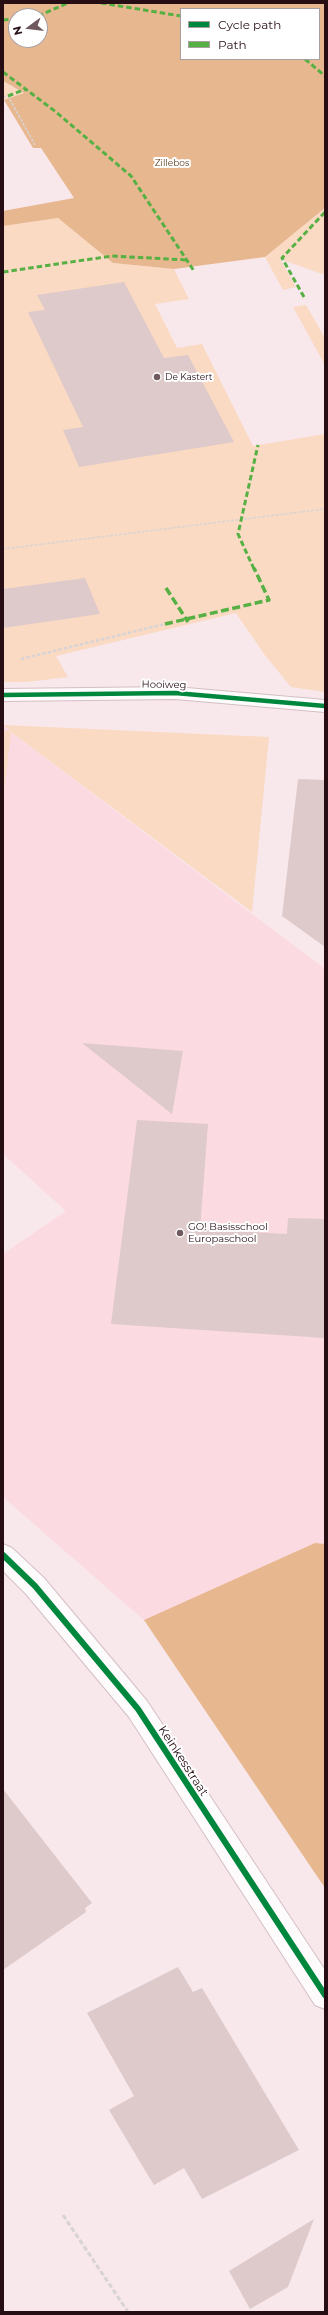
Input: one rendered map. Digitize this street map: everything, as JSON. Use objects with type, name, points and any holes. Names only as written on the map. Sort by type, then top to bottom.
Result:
[{"type":"street","name":"Hooiweg","points":[[3,695],[175,693],[325,706]]},
{"type":"street","name":"Keinkesstraat","points":[[3,1555],[35,1586],[138,1709],[325,1995]]},
{"type":"path","points":[[3,97],[8,96],[35,145]]},
{"type":"path","points":[[3,548],[325,508]]},
{"type":"path","points":[[18,660],[166,624]]},
{"type":"path","points":[[63,2215],[128,2312]]},
{"type":"shaded area","points":[[3,81],[24,94],[3,101]]},
{"type":"shaded area","points":[[325,208],[325,275],[280,259],[296,287],[283,290],[265,257]]},
{"type":"shaded area","points":[[58,218],[113,263],[174,269],[189,299],[155,304],[177,348],[202,344],[253,446],[325,434],[325,692],[291,687],[264,654],[236,613],[56,656],[68,677],[27,682],[3,682],[3,226]]},
{"type":"shaded area","points":[[306,305],[325,338],[325,365],[293,307]]},
{"type":"shaded area","points":[[3,725],[269,737],[252,912],[11,732],[3,799],[3,731],[10,731]]},
{"type":"shaded area","name":"GO! Basisschool Europaschool","points":[[3,726],[325,969],[325,1681],[226,1731],[144,1620],[3,1497],[3,1254],[66,1211],[3,1154]]},
{"type":"green space","name":"Zillebos","points":[[3,3],[325,3],[325,208],[265,257],[174,269],[113,263],[58,218],[3,226],[3,211],[74,198],[41,148],[33,148],[4,100],[24,93],[3,81]]},
{"type":"green space","points":[[315,1543],[325,1544],[325,1888],[144,1620]]},
{"type":"building","name":"De Kastert","points":[[124,282],[164,358],[188,355],[234,442],[79,467],[63,430],[83,427],[28,312],[45,310],[37,295]]},
{"type":"building","points":[[85,578],[100,614],[3,628],[3,589]]},
{"type":"building","points":[[298,779],[325,780],[325,947],[282,916]]},
{"type":"building","points":[[82,1043],[183,1051],[172,1114]]},
{"type":"building","points":[[137,1120],[208,1124],[200,1229],[287,1234],[288,1218],[325,1219],[325,1338],[111,1324]]},
{"type":"building","points":[[3,1789],[92,1903],[85,1908],[86,1912],[3,1970]]},
{"type":"building","points":[[178,1967],[193,1992],[202,1988],[299,2150],[202,2199],[184,2168],[154,2185],[109,2110],[134,2096],[87,2013]]},
{"type":"building","points":[[314,2219],[288,2287],[250,2309],[229,2271]]},
{"type":"marked path","points":[[48,12],[68,3]]},
{"type":"marked path","points":[[101,3],[180,16]]},
{"type":"marked path","points":[[3,20],[8,20]]},
{"type":"marked path","points":[[306,60],[325,76]]},
{"type":"marked path","points":[[3,72],[56,112],[131,176],[194,271]]},
{"type":"marked path","points":[[8,96],[26,89]]},
{"type":"marked path","points":[[304,297],[282,258],[325,212]]},
{"type":"marked path","points":[[3,272],[112,256],[188,260]]},
{"type":"marked path","points":[[165,624],[269,600],[238,534],[258,445]]},
{"type":"marked path","points":[[166,588],[188,622]]},
{"type":"cycle path","points":[[3,695],[175,693],[325,706]]},
{"type":"cycle path","points":[[3,1555],[35,1586],[138,1709],[325,1995]]},
{"type":"place","name":"De Kastert","points":[[157,377]]},
{"type":"place","name":"GO! Basisschool Europaschool","points":[[180,1233]]}]
